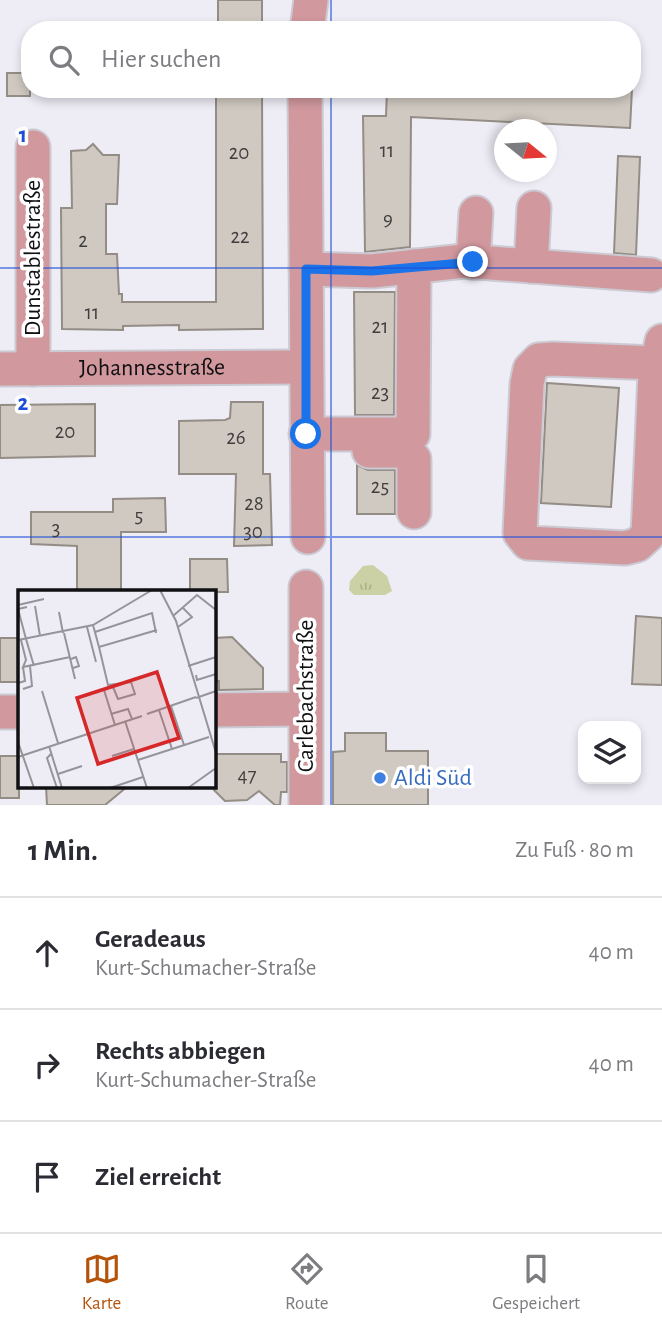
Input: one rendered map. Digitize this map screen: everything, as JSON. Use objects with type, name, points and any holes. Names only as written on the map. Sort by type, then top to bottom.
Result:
[{"type":"street","points":[[308,21],[311,0]]},
{"type":"street","points":[[305,98],[307,537]]},
{"type":"street","name":"Dunstablestraße","points":[[33,147],[33,369]]},
{"type":"street","points":[[531,266],[534,208]]},
{"type":"street","points":[[473,262],[475,213]]},
{"type":"street","points":[[306,269],[372,271],[473,262],[651,275]]},
{"type":"street","points":[[307,442],[413,434],[414,266]]},
{"type":"street","points":[[659,352],[648,536],[637,545],[625,548],[528,543],[520,533],[530,369],[539,360],[659,352]]},
{"type":"street","name":"Johannesstraße","points":[[0,369],[306,367]]},
{"type":"street","points":[[307,442],[406,451],[414,459],[414,512]]},
{"type":"street","name":"Carlebachstraße","points":[[306,587],[306,805]]},
{"type":"street","points":[[215,710],[305,709]]},
{"type":"street","points":[[0,712],[18,712]]},
{"type":"green space","points":[[373,565],[387,576],[392,591],[385,595],[354,595],[349,590],[350,581],[363,566]]},
{"type":"building","points":[[218,0],[262,0],[262,21],[218,21]]},
{"type":"building","points":[[7,73],[21,73],[21,96],[7,96]]},
{"type":"building","points":[[216,98],[262,98],[263,329],[179,330],[179,325],[123,326],[123,330],[62,329],[61,208],[72,208],[71,151],[86,150],[93,144],[103,155],[119,155],[117,204],[106,204],[106,254],[117,254],[119,294],[122,294],[122,302],[216,302]]},
{"type":"building","points":[[387,98],[632,98],[630,128],[557,124],[557,119],[494,119],[494,121],[411,117],[410,247],[365,252],[363,116],[386,116]]},
{"type":"building","points":[[618,156],[640,157],[636,255],[614,253]]},
{"type":"building","points":[[354,292],[395,292],[394,415],[355,415]]},
{"type":"building","points":[[547,383],[619,388],[611,507],[541,503]]},
{"type":"building","points":[[231,402],[263,402],[263,474],[270,474],[272,545],[234,546],[236,474],[179,474],[179,421],[225,420],[230,418]]},
{"type":"building","points":[[95,404],[95,456],[0,458],[0,405]]},
{"type":"building","points":[[357,465],[368,470],[395,470],[395,514],[357,514]]},
{"type":"building","points":[[165,498],[166,532],[121,532],[121,590],[77,590],[77,546],[31,544],[31,512],[113,512],[113,499]]},
{"type":"building","points":[[190,559],[227,559],[228,592],[190,590]]},
{"type":"building","points":[[636,616],[662,618],[662,685],[632,684]]},
{"type":"building","points":[[232,637],[263,668],[263,689],[219,690],[219,681],[215,681],[215,638]]},
{"type":"building","points":[[0,638],[18,638],[18,682],[0,682]]},
{"type":"building","name":"Aldi Süd","points":[[345,733],[386,733],[386,751],[428,751],[428,805],[333,805],[333,752],[345,751]]},
{"type":"building","points":[[215,754],[281,754],[281,762],[287,762],[287,792],[281,792],[280,805],[275,805],[259,791],[247,800],[225,801],[214,790]]},
{"type":"building","points":[[0,756],[18,756],[19,798],[0,798]]},
{"type":"building","points":[[46,788],[126,788],[105,805],[47,805]]},
{"type":"place","name":"Aldi Süd","points":[[380,778]]},
{"type":"route","points":[[306,434],[306,269],[372,271],[473,262]]}]
